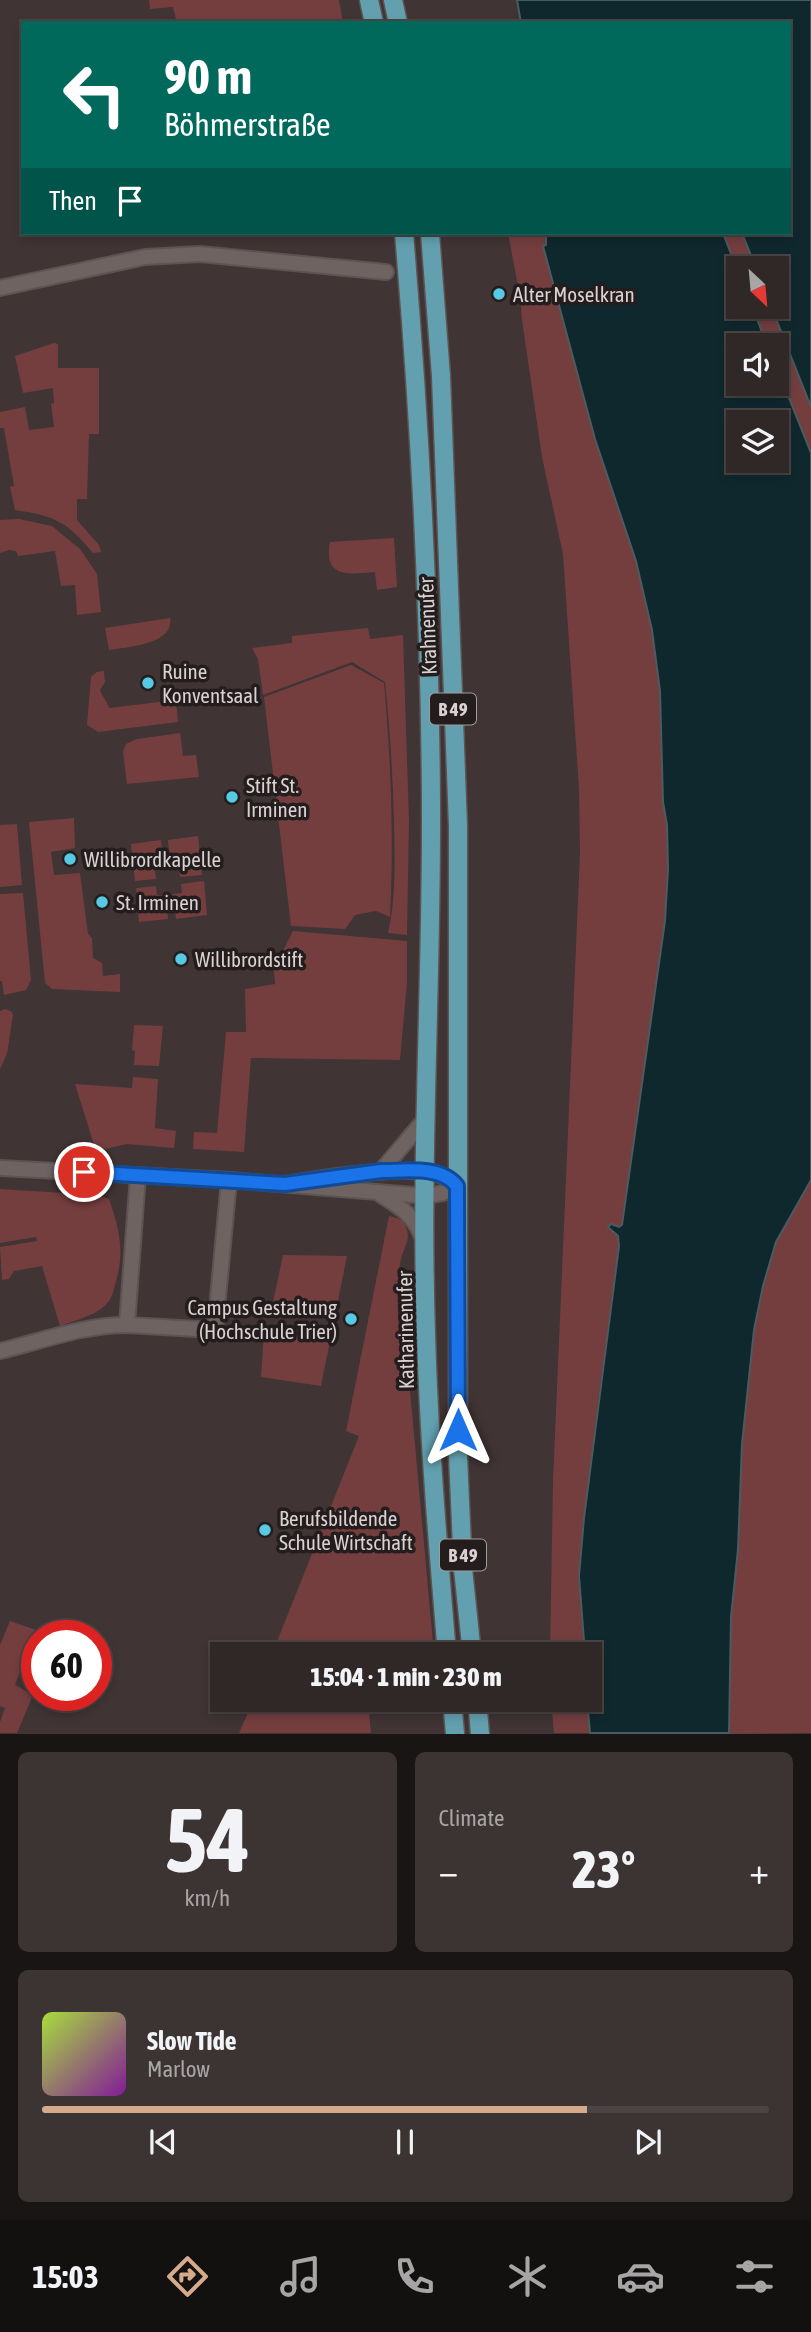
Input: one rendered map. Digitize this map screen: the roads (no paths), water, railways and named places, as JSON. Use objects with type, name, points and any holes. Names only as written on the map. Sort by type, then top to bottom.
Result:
[{"type":"main road","points":[[369,0],[374,21]]},
{"type":"main road","points":[[393,0],[398,21]]},
{"type":"main road","name":"Krahnenufer","points":[[404,235],[415,365],[423,527],[430,776],[426,1172]]},
{"type":"main road","name":"Krahnenufer","points":[[430,235],[440,376],[458,826],[457,1186]]},
{"type":"main road","name":"Katharinenufer","points":[[426,1172],[426,1330],[432,1464],[446,1642]]},
{"type":"main road","name":"B 49","points":[[457,1186],[458,1456],[463,1569],[471,1642]]},
{"type":"main road","points":[[453,1712],[455,1734]]},
{"type":"main road","points":[[478,1712],[480,1734]]},
{"type":"street","points":[[0,288],[145,257],[201,254],[386,272]]},
{"type":"street","points":[[381,1171],[426,1118]]},
{"type":"street","points":[[0,1168],[229,1180],[426,1196],[443,1193],[457,1186],[447,1177],[426,1172],[381,1171],[285,1184]]},
{"type":"street","points":[[127,1325],[138,1175]]},
{"type":"street","points":[[0,1351],[80,1329],[108,1325],[215,1330],[229,1180]]},
{"type":"street","points":[[376,1193],[412,1217],[421,1233],[426,1251]]},
{"type":"water","points":[[517,0],[811,0],[811,407],[789,351],[789,333],[782,333],[776,319],[789,319],[789,256],[751,256],[743,235],[791,235],[791,21],[521,21]]},
{"type":"water","points":[[546,235],[724,235],[732,256],[726,256],[726,319],[757,319],[762,333],[726,333],[726,396],[788,396],[811,453],[811,1180],[776,1242],[754,1330],[742,1444],[738,1549],[731,1617],[729,1733],[590,1733],[588,1712],[602,1712],[602,1642],[584,1642],[579,1576],[619,1246],[618,1236],[608,1227],[611,1224],[619,1227],[622,1225],[665,921],[668,869],[660,691],[652,630],[636,561],[595,439],[543,246],[546,245]]},
{"type":"place","name":"Alter Moselkran","points":[[499,294]]},
{"type":"place","name":"Ruine Konventsaal","points":[[148,683]]},
{"type":"place","name":"Stift St. Irminen","points":[[232,797]]},
{"type":"place","name":"Willibrordkapelle","points":[[70,859]]},
{"type":"place","name":"St. Irminen","points":[[102,902]]},
{"type":"place","name":"Willibrordstift","points":[[181,959]]},
{"type":"place","name":"Campus Gestaltung (Hochschule Trier)","points":[[351,1319]]},
{"type":"place","name":"Berufsbildende Schule Wirtschaft","points":[[265,1530]]}]
